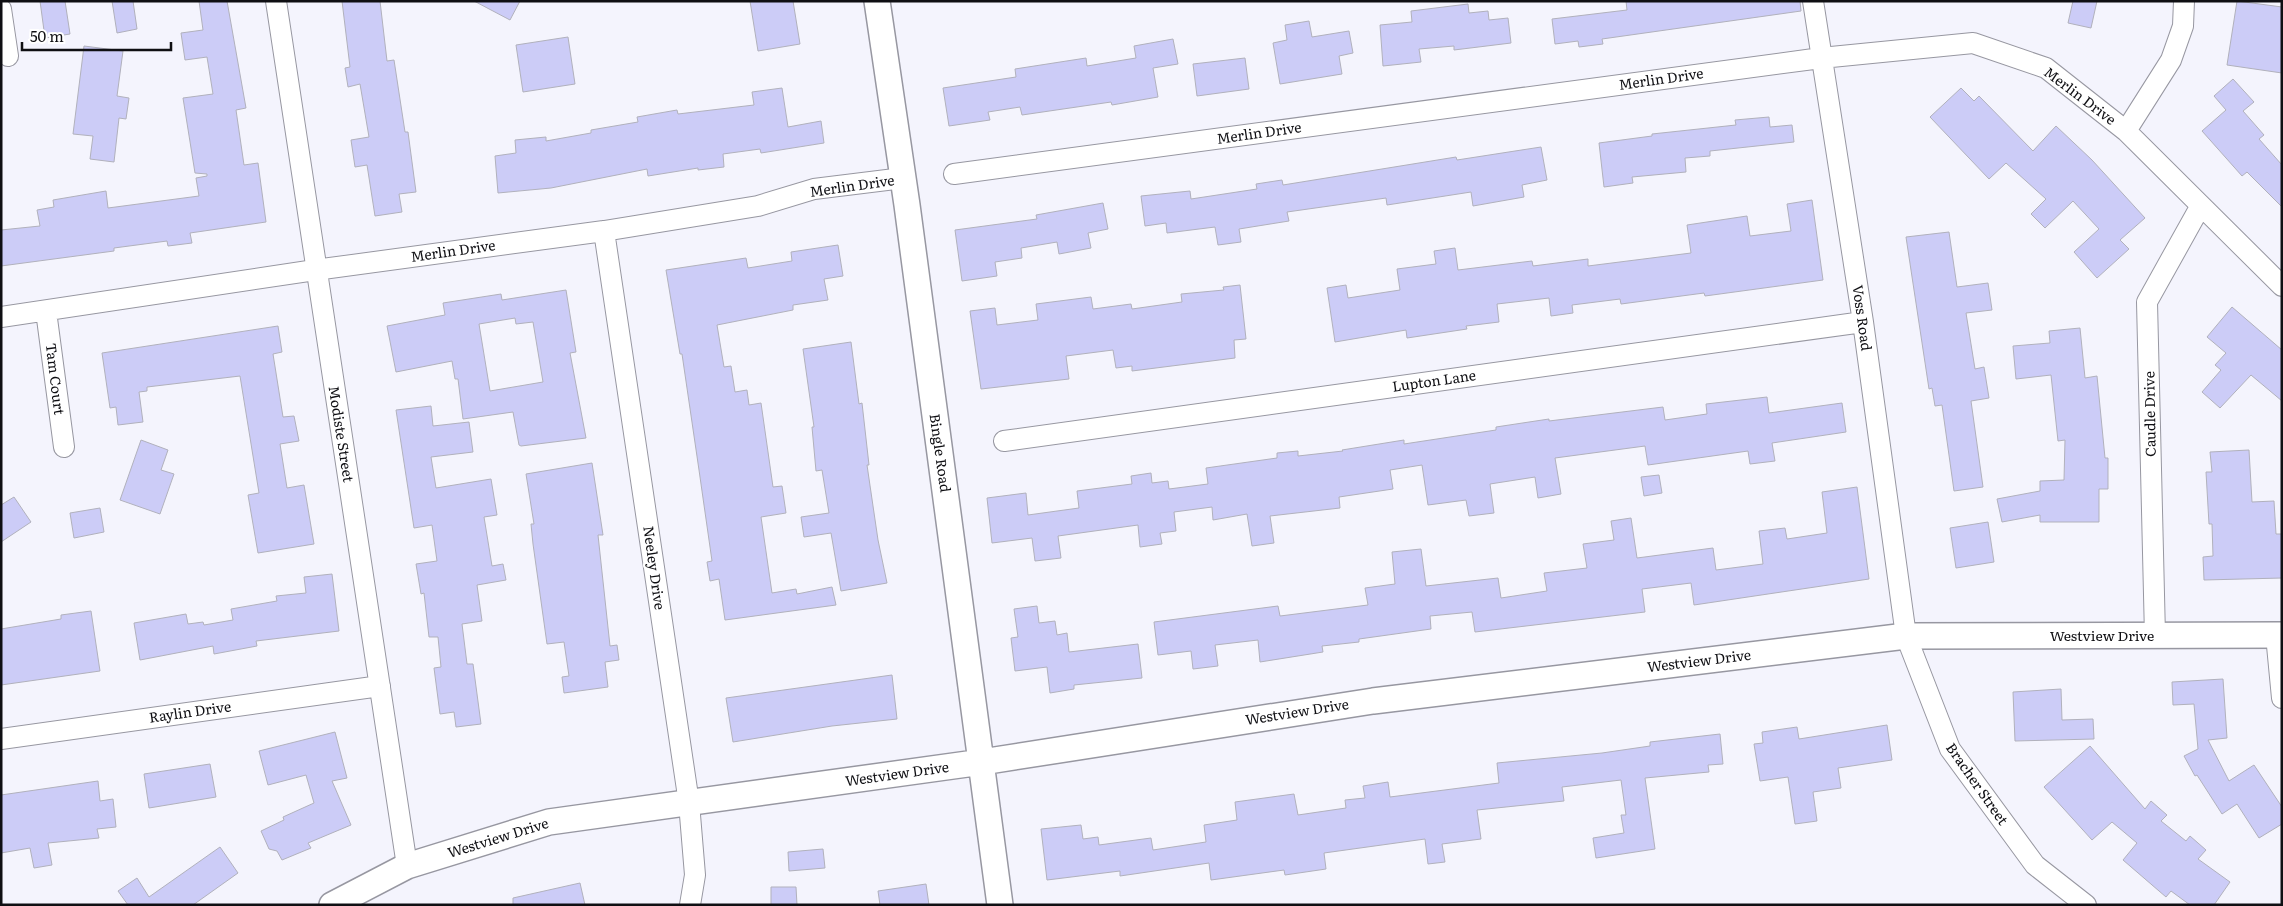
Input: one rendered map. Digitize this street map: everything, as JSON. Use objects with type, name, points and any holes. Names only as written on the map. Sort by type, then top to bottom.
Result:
[{"type":"main road","name":"Bingle Road","points":[[877,1],[903,178],[1000,905]]},
{"type":"main road","name":"Westview Drive","points":[[332,905],[407,866],[549,822],[982,762],[1373,701],[1906,636],[2279,635]]},
{"type":"street","name":"Modiste Street","points":[[276,1],[407,866]]},
{"type":"street","name":"Voss Road","points":[[1813,1],[1863,322],[1906,636]]},
{"type":"street","points":[[2126,131],[2171,60],[2183,26],[2184,1]]},
{"type":"street","points":[[1,9],[8,56]]},
{"type":"street","name":"Merlin Drive","points":[[954,174],[1821,58],[1973,43],[2046,68],[2126,131],[2200,207],[2282,286]]},
{"type":"street","name":"Merlin Drive","points":[[1,317],[316,270],[604,232],[758,206],[814,189],[903,178]]},
{"type":"street","name":"Caudle Drive","points":[[2155,636],[2147,302],[2200,207]]},
{"type":"street","name":"Neeley Drive","points":[[604,232],[689,803],[695,875],[690,905]]},
{"type":"street","name":"Tam Court","points":[[46,310],[64,447]]},
{"type":"street","name":"Lupton Lane","points":[[1004,440],[1863,322]]},
{"type":"street","points":[[2279,635],[2282,698]]},
{"type":"street","name":"Bracher Street","points":[[1906,636],[1950,749],[2035,865],[2086,905]]},
{"type":"street","name":"Raylin Drive","points":[[1,739],[380,686]]},
{"type":"building","points":[[40,1],[65,1],[70,34],[45,38]]},
{"type":"building","points":[[112,1],[133,1],[137,29],[117,33]]},
{"type":"building","points":[[199,1],[227,1],[246,108],[236,110],[244,165],[258,163],[266,222],[190,233],[192,243],[168,246],[167,241],[114,248],[114,251],[1,266],[1,230],[40,226],[37,210],[54,207],[53,200],[106,191],[108,208],[199,196],[196,178],[207,176],[207,174],[195,173],[183,98],[213,94],[207,57],[185,60],[181,33],[203,30]]},
{"type":"building","points":[[342,1],[380,1],[387,61],[394,60],[405,132],[408,132],[416,192],[399,194],[402,212],[375,216],[367,165],[355,167],[351,140],[369,137],[360,84],[348,87],[345,68],[350,67]]},
{"type":"building","points":[[474,1],[520,1],[510,20]]},
{"type":"building","points":[[750,1],[793,1],[800,44],[758,51]]},
{"type":"building","points":[[1626,1],[1800,1],[1801,11],[1602,39],[1603,44],[1579,47],[1578,41],[1555,44],[1552,19],[1627,10]]},
{"type":"building","points":[[2073,1],[2097,1],[2091,28],[2068,23]]},
{"type":"building","points":[[2237,1],[2282,7],[2282,73],[2227,65]]},
{"type":"building","points":[[1468,4],[1469,13],[1488,11],[1489,20],[1508,18],[1511,43],[1454,50],[1454,46],[1419,49],[1421,62],[1383,66],[1380,25],[1412,22],[1411,11]]},
{"type":"building","points":[[1309,21],[1312,37],[1349,31],[1353,53],[1339,56],[1342,74],[1280,84],[1273,43],[1287,40],[1285,25]]},
{"type":"building","points":[[568,37],[575,84],[523,92],[516,45]]},
{"type":"building","points":[[1173,39],[1178,64],[1153,68],[1158,97],[1112,105],[1111,102],[1022,115],[1020,107],[988,112],[990,120],[949,126],[943,88],[1016,77],[1015,69],[1086,58],[1087,66],[1136,58],[1134,46]]},
{"type":"building","points":[[84,46],[123,51],[117,96],[129,98],[126,119],[119,118],[114,162],[90,159],[93,136],[73,134]]},
{"type":"building","points":[[1245,58],[1249,89],[1197,96],[1193,64]]},
{"type":"building","points":[[2233,79],[2254,102],[2243,111],[2264,135],[2259,139],[2282,165],[2282,207],[2247,172],[2242,176],[2202,131],[2226,110],[2214,96]]},
{"type":"building","points":[[782,88],[788,127],[821,121],[824,143],[761,153],[760,149],[723,154],[724,167],[698,170],[698,168],[648,176],[647,169],[551,188],[498,193],[495,156],[516,153],[515,140],[546,137],[546,141],[591,133],[591,130],[638,122],[637,117],[677,110],[678,114],[754,105],[752,92]]},
{"type":"building","points":[[1961,88],[1974,101],[1979,96],[2033,151],[2056,126],[2092,160],[2145,218],[2120,240],[2129,249],[2097,278],[2074,252],[2099,229],[2073,201],[2045,228],[2031,214],[2046,199],[2006,163],[1989,179],[1930,117]]},
{"type":"building","points":[[1769,117],[1770,127],[1792,125],[1794,142],[1710,151],[1710,156],[1685,158],[1686,172],[1632,177],[1633,183],[1604,187],[1599,143],[1652,136],[1652,134],[1736,125],[1735,120]]},
{"type":"building","points":[[1541,147],[1547,180],[1522,185],[1524,197],[1473,206],[1471,192],[1387,205],[1386,198],[1287,212],[1289,221],[1239,229],[1241,242],[1218,245],[1215,227],[1167,233],[1166,223],[1145,226],[1141,196],[1190,191],[1191,199],[1257,189],[1256,184],[1282,180],[1283,185],[1456,157],[1457,160]]},
{"type":"building","points":[[1812,200],[1823,280],[1705,296],[1704,293],[1621,304],[1620,299],[1572,305],[1573,313],[1551,316],[1549,298],[1497,304],[1499,322],[1466,326],[1467,329],[1407,338],[1406,330],[1335,342],[1327,288],[1346,285],[1348,298],[1400,290],[1397,269],[1436,264],[1434,251],[1455,248],[1458,270],[1532,261],[1533,266],[1588,259],[1588,266],[1691,253],[1687,225],[1747,216],[1750,236],[1791,231],[1787,204]]},
{"type":"building","points":[[1103,203],[1108,229],[1088,233],[1091,248],[1059,254],[1057,242],[1021,248],[1022,258],[995,262],[997,276],[962,281],[955,230],[1037,219],[1036,215]]},
{"type":"building","points":[[1949,232],[1957,287],[1988,283],[1992,310],[1966,313],[1975,369],[1984,367],[1989,398],[1971,401],[1983,487],[1954,491],[1942,405],[1935,406],[1932,388],[1929,389],[1906,237]]},
{"type":"building","points":[[838,245],[843,276],[824,279],[828,300],[793,305],[793,310],[717,325],[724,367],[731,366],[735,392],[747,390],[749,405],[761,403],[773,487],[782,486],[786,513],[761,517],[772,593],[796,589],[797,594],[832,587],[836,605],[725,620],[719,579],[710,581],[707,562],[712,561],[682,354],[680,354],[666,270],[746,258],[748,268],[792,261],[791,252]]},
{"type":"building","points":[[1240,285],[1246,339],[1234,340],[1235,358],[1132,371],[1132,366],[1116,368],[1113,350],[1066,356],[1069,379],[981,389],[970,311],[995,308],[997,325],[1038,320],[1036,304],[1091,297],[1093,309],[1131,304],[1132,309],[1182,302],[1181,294],[1224,290],[1223,287]]},
{"type":"building","points":[[566,290],[576,352],[570,353],[586,438],[521,446],[519,445],[513,412],[463,419],[458,379],[455,379],[452,361],[396,372],[387,326],[445,315],[443,303],[501,294],[502,300]],"holes":[[[515,318],[516,324],[533,322],[543,382],[490,391],[479,324]]]},
{"type":"building","points":[[2232,307],[2282,350],[2282,401],[2251,375],[2220,408],[2202,392],[2221,370],[2215,365],[2226,353],[2207,337]]},
{"type":"building","points":[[278,326],[282,352],[273,354],[283,417],[294,416],[299,441],[280,444],[287,488],[304,485],[314,544],[258,553],[248,495],[259,493],[240,376],[147,387],[147,391],[139,392],[143,422],[118,425],[116,407],[110,408],[102,353]]},
{"type":"building","points":[[2080,328],[2085,378],[2097,376],[2105,458],[2108,458],[2108,489],[2099,489],[2099,522],[2040,522],[2040,515],[2002,522],[1997,499],[2040,491],[2040,481],[2064,480],[2065,440],[2058,441],[2051,375],[2016,379],[2013,346],[2050,343],[2049,331]]},
{"type":"building","points":[[851,342],[859,404],[862,403],[869,465],[867,465],[878,540],[887,583],[841,591],[831,533],[804,537],[801,517],[829,513],[822,470],[816,471],[812,427],[814,427],[803,349]]},
{"type":"building","points":[[1767,397],[1769,413],[1842,403],[1846,432],[1772,443],[1775,461],[1750,464],[1748,451],[1648,465],[1645,446],[1555,458],[1561,494],[1538,498],[1535,477],[1490,484],[1494,513],[1469,516],[1466,500],[1428,505],[1422,465],[1390,470],[1393,489],[1339,497],[1340,508],[1270,516],[1274,543],[1252,546],[1247,514],[1213,520],[1212,507],[1174,512],[1176,531],[1160,533],[1162,544],[1140,547],[1138,525],[1058,536],[1061,558],[1035,561],[1032,538],[992,543],[987,498],[1026,493],[1028,515],[1079,508],[1077,491],[1132,484],[1131,476],[1151,473],[1152,483],[1168,481],[1169,489],[1208,484],[1206,468],[1277,458],[1277,453],[1298,451],[1298,456],[1343,451],[1404,440],[1404,444],[1496,430],[1496,427],[1549,419],[1549,421],[1663,407],[1665,420],[1707,414],[1706,404]]},
{"type":"building","points":[[431,406],[433,426],[469,422],[473,452],[431,457],[436,488],[491,479],[497,515],[484,517],[492,566],[503,564],[506,580],[477,585],[482,621],[462,624],[467,664],[473,664],[481,724],[456,727],[454,712],[440,714],[434,668],[441,667],[438,637],[429,637],[424,593],[421,594],[416,564],[437,561],[432,525],[414,528],[396,410]]},
{"type":"building","points":[[141,440],[168,450],[161,470],[174,474],[160,514],[120,500]]},
{"type":"building","points":[[2249,450],[2252,502],[2274,501],[2276,534],[2282,534],[2282,578],[2204,580],[2203,557],[2213,556],[2212,524],[2209,524],[2206,472],[2212,472],[2210,452]]},
{"type":"building","points":[[592,463],[603,535],[598,535],[610,646],[617,645],[619,660],[605,662],[608,687],[564,693],[562,677],[569,676],[564,642],[547,644],[533,544],[531,524],[534,524],[526,474]]},
{"type":"building","points":[[1659,475],[1662,493],[1644,496],[1641,477]]},
{"type":"building","points":[[1857,487],[1869,579],[1694,605],[1691,583],[1642,589],[1645,612],[1475,632],[1472,612],[1430,616],[1431,629],[1359,639],[1359,642],[1322,646],[1323,652],[1260,662],[1258,640],[1215,645],[1218,666],[1193,669],[1191,651],[1158,655],[1154,622],[1278,606],[1280,616],[1368,605],[1365,588],[1395,584],[1392,552],[1421,549],[1426,586],[1498,578],[1501,598],[1547,591],[1544,573],[1587,568],[1583,544],[1614,540],[1611,521],[1631,518],[1637,558],[1713,548],[1716,570],[1763,564],[1759,531],[1785,528],[1787,539],[1827,533],[1822,492]]},
{"type":"building","points":[[14,497],[31,522],[1,542],[1,505]]},
{"type":"building","points":[[100,508],[104,532],[74,538],[70,513]]},
{"type":"building","points":[[1988,522],[1994,562],[1956,568],[1950,528]]},
{"type":"building","points":[[332,574],[339,631],[256,641],[257,646],[214,654],[213,646],[140,660],[134,623],[186,614],[188,624],[203,622],[204,625],[233,620],[231,609],[277,601],[276,596],[306,593],[304,577]]},
{"type":"building","points":[[1037,606],[1039,623],[1055,621],[1057,635],[1067,633],[1069,652],[1138,644],[1142,678],[1074,685],[1074,689],[1050,693],[1047,667],[1015,671],[1011,638],[1018,637],[1014,609]]},
{"type":"building","points":[[91,611],[100,671],[1,685],[1,629],[61,619],[61,615]]},
{"type":"building","points":[[892,675],[897,719],[832,726],[733,742],[726,698]]},
{"type":"building","points":[[2223,679],[2227,738],[2208,740],[2229,781],[2254,765],[2282,807],[2282,824],[2259,838],[2237,804],[2222,814],[2197,775],[2195,776],[2184,756],[2198,749],[2194,704],[2173,705],[2172,682]]},
{"type":"building","points":[[2061,689],[2062,720],[2093,719],[2094,739],[2015,741],[2013,692]]},
{"type":"building","points":[[1887,725],[1892,760],[1838,768],[1841,788],[1813,792],[1817,821],[1795,824],[1788,777],[1760,781],[1754,744],[1763,743],[1762,732],[1797,727],[1799,739]]},
{"type":"building","points":[[335,732],[347,778],[332,781],[351,825],[308,843],[311,848],[282,860],[277,851],[269,849],[261,831],[284,820],[283,817],[314,803],[306,775],[268,785],[259,751]]},
{"type":"building","points":[[1720,734],[1723,764],[1708,765],[1709,772],[1645,778],[1655,849],[1596,858],[1593,838],[1624,833],[1621,815],[1626,815],[1621,780],[1562,787],[1564,801],[1477,810],[1481,839],[1442,844],[1445,862],[1428,864],[1425,839],[1324,853],[1326,869],[1285,875],[1284,870],[1211,880],[1209,863],[1120,876],[1120,871],[1047,880],[1041,829],[1081,825],[1083,839],[1098,837],[1099,845],[1151,838],[1153,850],[1206,842],[1204,825],[1237,820],[1235,802],[1294,794],[1298,815],[1346,808],[1345,800],[1365,798],[1363,786],[1388,782],[1390,797],[1499,783],[1497,763],[1602,753],[1650,746],[1650,742]]},
{"type":"building","points":[[2090,746],[2145,809],[2151,801],[2167,815],[2161,821],[2186,841],[2190,836],[2206,850],[2198,859],[2230,882],[2214,905],[2190,905],[2171,891],[2166,897],[2123,860],[2137,843],[2112,822],[2092,840],[2044,787]]},
{"type":"building","points":[[210,764],[216,797],[149,808],[144,774]]},
{"type":"building","points":[[98,781],[100,801],[113,799],[116,827],[97,829],[99,838],[48,843],[52,865],[34,868],[30,848],[1,853],[1,795]]},
{"type":"building","points":[[220,847],[238,873],[193,905],[128,905],[118,891],[137,878],[149,897]]},
{"type":"building","points":[[823,849],[825,868],[789,871],[788,852]]},
{"type":"building","points":[[580,883],[585,905],[513,905],[513,898]]},
{"type":"building","points":[[926,884],[929,905],[880,905],[878,891]]},
{"type":"building","points":[[771,887],[796,887],[797,905],[771,905]]}]
